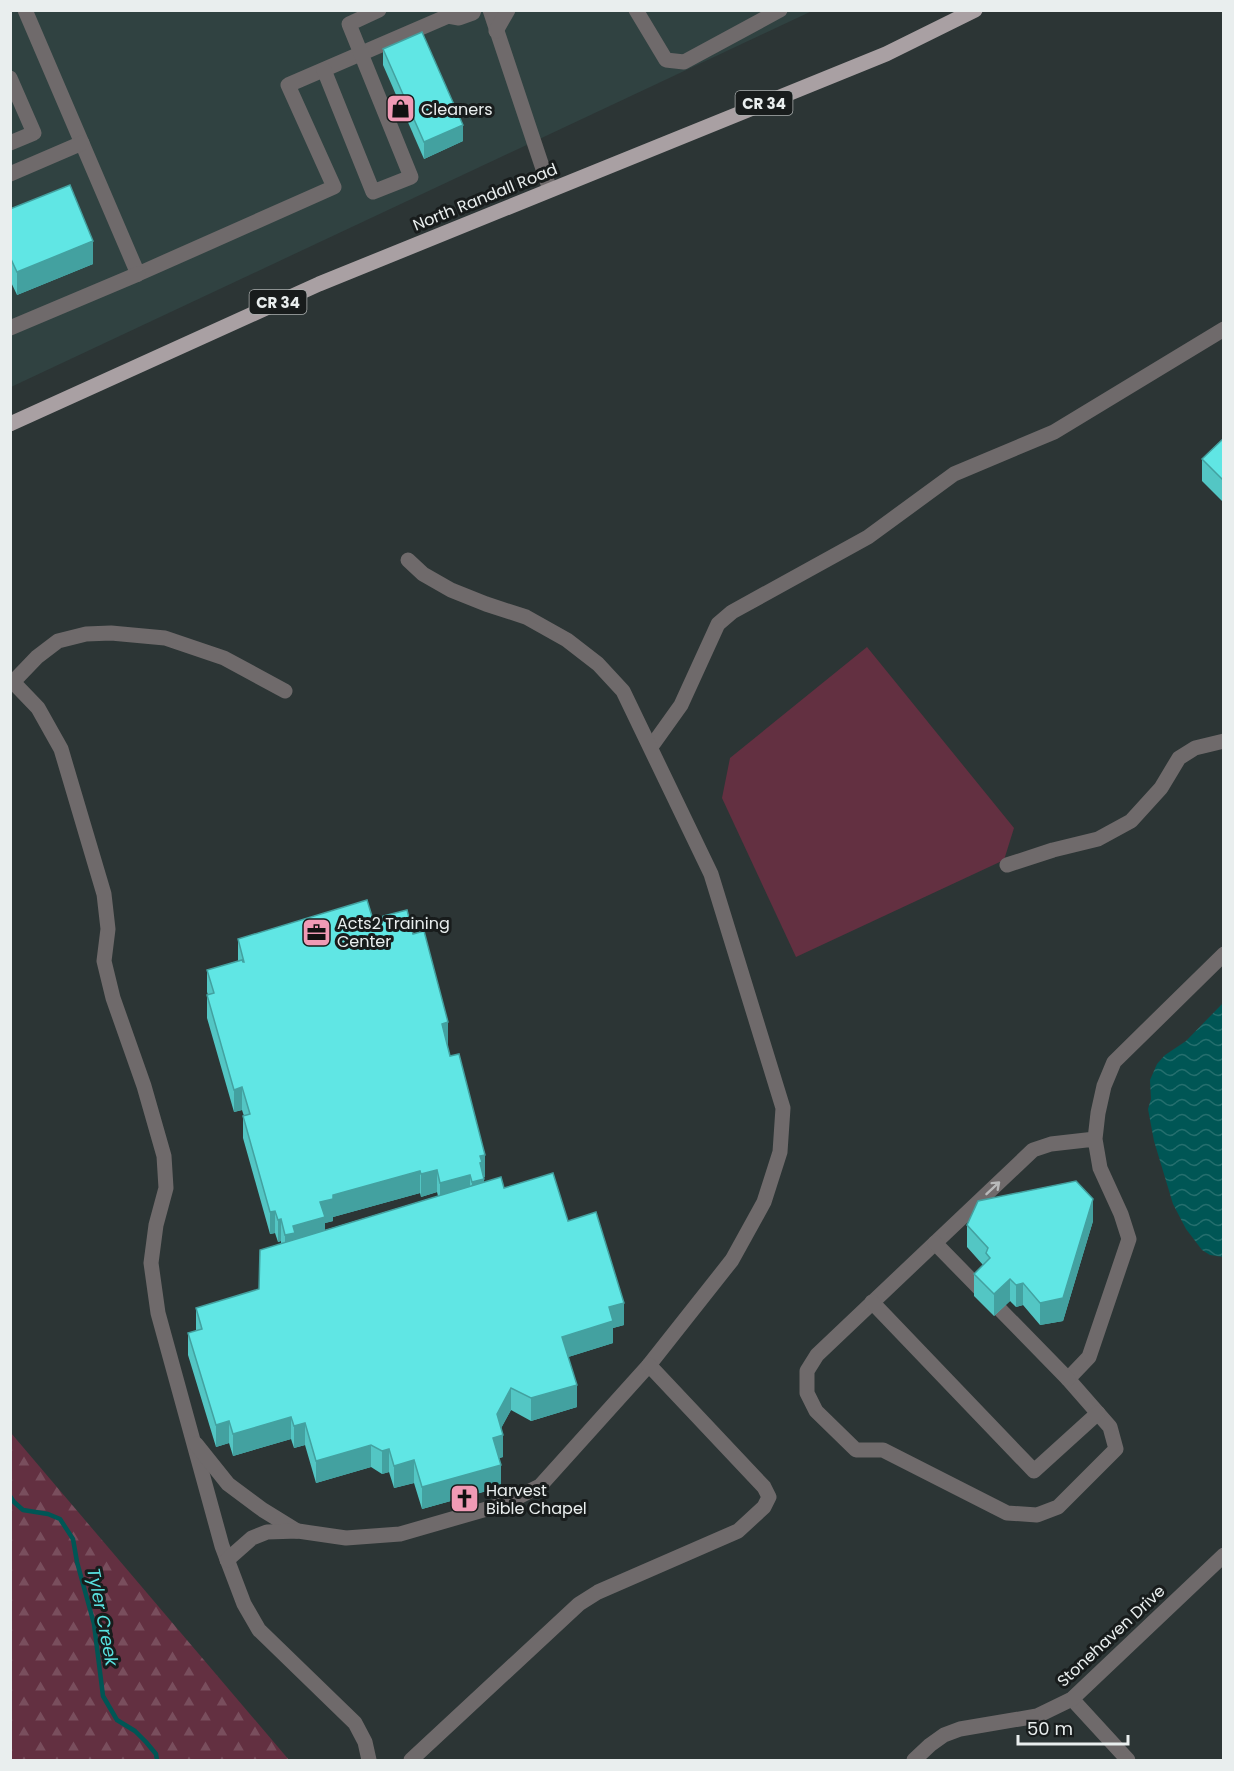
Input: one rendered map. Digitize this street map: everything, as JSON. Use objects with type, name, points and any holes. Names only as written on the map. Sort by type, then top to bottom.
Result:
[{"type":"main road","name":"North Randall Road","points":[[10,424],[319,284],[886,54],[975,10]]},
{"type":"street","points":[[25,10],[138,274]]},
{"type":"street","points":[[324,70],[373,192],[411,177],[349,24],[379,10]]},
{"type":"street","points":[[10,328],[334,187],[288,85],[449,13],[459,18],[473,13],[474,10]]},
{"type":"street","points":[[490,10],[550,189]]},
{"type":"street","points":[[496,32],[508,10]]},
{"type":"street","points":[[636,10],[666,60],[684,62],[780,10]]},
{"type":"street","points":[[10,78],[34,134],[10,143]]},
{"type":"street","points":[[10,174],[82,143]]},
{"type":"street","points":[[651,747],[681,705],[718,624],[732,612],[868,537],[954,474],[1054,432],[1224,329]]},
{"type":"street","points":[[228,1560],[252,1538],[267,1532],[298,1531],[346,1539],[400,1534],[504,1504],[540,1486],[649,1365],[732,1260],[765,1202],[780,1152],[783,1107],[711,874],[623,691],[598,664],[567,640],[526,617],[451,590],[423,574],[408,560]]},
{"type":"street","points":[[285,691],[224,658],[165,638],[111,633],[86,634],[58,641],[12,681],[38,708],[61,748],[104,894],[108,929],[104,961],[112,998],[144,1086],[164,1156],[166,1188],[156,1225],[150,1263],[158,1313],[228,1560],[244,1604],[259,1630],[355,1723],[365,1742],[369,1761]]},
{"type":"street","points":[[1007,865],[1098,839],[1131,821],[1161,788],[1179,758],[1195,748],[1224,741]]},
{"type":"street","points":[[1068,1379],[1089,1357],[1129,1239],[1121,1214],[1100,1168],[1095,1139],[1104,1086],[1114,1062],[1224,954]]},
{"type":"street","points":[[935,1243],[1068,1379],[1110,1427],[1116,1449],[1058,1507],[1037,1515],[1007,1513],[883,1450],[856,1450],[816,1411],[807,1393],[807,1371],[817,1355],[872,1302],[1033,1150],[1052,1144],[1095,1139]]},
{"type":"street","points":[[872,1302],[1034,1471],[1098,1413]]},
{"type":"street","points":[[411,1761],[579,1604],[598,1592],[738,1531],[764,1507],[769,1497],[765,1487],[649,1365]]},
{"type":"street","points":[[192,1439],[228,1484],[262,1510],[298,1531]]},
{"type":"street","name":"Stonehaven Drive","points":[[914,1761],[930,1744],[944,1735],[960,1729],[1037,1716],[1072,1699],[1220,1565]]},
{"type":"street","points":[[1072,1699],[1128,1761]]},
{"type":"shaded area","points":[[11,10],[812,11],[11,387]]},
{"type":"green space","points":[[867,647],[1014,828],[1004,860],[796,957],[722,798],[730,758]]},
{"type":"green space","points":[[11,1433],[289,1760],[11,1760]]},
{"type":"water","points":[[1223,1003],[1223,1257],[1210,1255],[1202,1250],[1186,1229],[1173,1204],[1154,1141],[1148,1109],[1151,1099],[1150,1080],[1157,1064],[1165,1055],[1186,1041]]},
{"type":"building","points":[[422,32],[463,125],[424,142],[383,49]]},
{"type":"building","points":[[70,185],[93,241],[17,272],[10,257],[10,209]]},
{"type":"building","points":[[1224,438],[1224,481],[1202,459]]},
{"type":"building","points":[[367,900],[374,923],[382,921],[383,916],[407,910],[413,934],[424,931],[448,1022],[442,1024],[450,1056],[459,1054],[485,1155],[480,1156],[484,1179],[472,1182],[470,1175],[440,1183],[437,1170],[421,1174],[420,1171],[333,1195],[333,1199],[320,1202],[325,1217],[293,1226],[295,1233],[285,1235],[281,1219],[278,1220],[275,1211],[270,1212],[243,1116],[250,1114],[242,1087],[234,1090],[207,995],[214,993],[207,970],[242,960],[244,962],[238,939]]},
{"type":"building","points":[[553,1173],[568,1221],[596,1212],[624,1303],[609,1307],[613,1321],[562,1337],[577,1385],[531,1398],[511,1388],[497,1414],[503,1435],[493,1438],[501,1465],[422,1487],[414,1460],[394,1466],[389,1449],[382,1451],[371,1445],[316,1461],[305,1423],[294,1426],[291,1417],[233,1434],[229,1421],[216,1425],[188,1333],[202,1329],[196,1308],[259,1289],[260,1250],[501,1177],[504,1188]]},
{"type":"building","points":[[1076,1181],[1093,1199],[1063,1298],[1040,1303],[1023,1283],[1016,1285],[1010,1279],[994,1294],[974,1274],[990,1258],[986,1253],[988,1248],[967,1225],[978,1201]]},
{"type":"waterway","name":"Tyler Creek","points":[[10,1496],[23,1510],[48,1514],[60,1519],[73,1539],[94,1624],[103,1696],[117,1720],[135,1731],[156,1754],[157,1760]]},
{"type":"place","name":"Cleaners","points":[[400,109]]},
{"type":"place","name":"Acts2 Training Center","points":[[316,932]]},
{"type":"place","name":"Harvest Bible Chapel","points":[[465,1499]]}]
